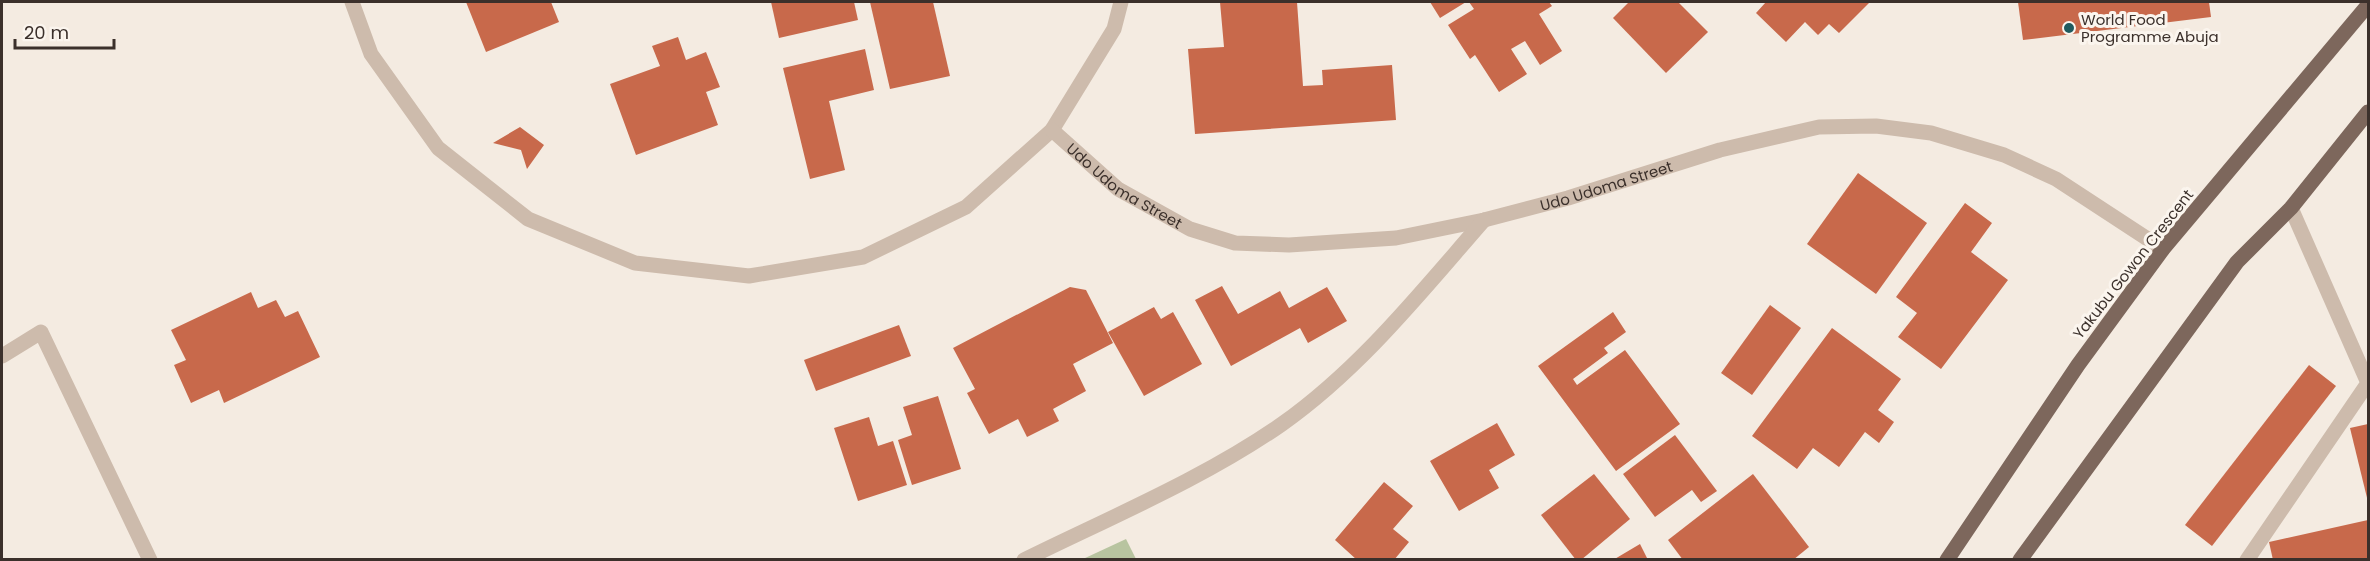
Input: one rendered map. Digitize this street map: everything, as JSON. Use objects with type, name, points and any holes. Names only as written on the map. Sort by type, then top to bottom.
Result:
[{"type":"main road","name":"Yakubu Gowon Crescent","points":[[1947,560],[2078,365],[2163,249],[2368,6]]},
{"type":"main road","points":[[2020,560],[2237,262],[2291,208],[2368,112]]},
{"type":"street","points":[[352,2],[371,54],[438,148],[528,219],[635,263],[749,276],[863,257],[966,207],[1052,130],[1114,29],[1121,2]]},
{"type":"street","points":[[2365,2],[2368,6]]},
{"type":"street","name":"Udo Udoma Street","points":[[1052,130],[1119,189],[1190,229],[1235,243],[1289,245],[1396,238],[1484,220],[1568,198],[1720,150],[1819,127],[1876,126],[1931,133],[2004,155],[2056,179],[2163,249]]},
{"type":"street","points":[[2247,560],[2368,383],[2291,208]]},
{"type":"street","points":[[1024,560],[1212,467],[1282,424],[1347,371],[1380,339],[1484,220]]},
{"type":"street","points":[[2,356],[41,332],[150,560]]},
{"type":"green space","points":[[1126,539],[1136,559],[1083,559]]},
{"type":"building","points":[[466,2],[551,2],[559,22],[486,52]]},
{"type":"building","points":[[771,2],[854,2],[858,20],[779,38]]},
{"type":"building","points":[[870,2],[933,2],[950,76],[890,89]]},
{"type":"building","points":[[1220,2],[1297,2],[1303,86],[1323,85],[1322,70],[1392,65],[1396,120],[1195,134],[1188,49],[1224,47]]},
{"type":"building","points":[[1430,2],[1466,2],[1440,18]]},
{"type":"building","points":[[1469,2],[1549,2],[1552,6],[1539,14],[1562,51],[1540,65],[1525,41],[1511,49],[1527,74],[1499,92],[1475,55],[1470,59],[1448,25],[1474,9]]},
{"type":"building","points":[[1629,2],[1678,2],[1708,32],[1666,73],[1613,18]]},
{"type":"building","points":[[1766,2],[1870,2],[1839,33],[1829,24],[1818,35],[1805,22],[1786,42],[1756,13]]},
{"type":"building","name":"World Food Programme Abuja","points":[[2018,2],[2209,2],[2211,17],[2023,40]]},
{"type":"building","points":[[678,37],[686,60],[706,52],[720,87],[706,92],[718,125],[636,155],[610,84],[660,66],[652,46]]},
{"type":"building","points":[[865,49],[874,90],[829,101],[845,170],[810,179],[783,68]]},
{"type":"building","points":[[520,127],[544,145],[527,169],[521,150],[493,143]]},
{"type":"building","points":[[1858,173],[1927,223],[1876,294],[1807,244]]},
{"type":"building","points":[[1965,203],[1992,223],[1971,252],[2008,280],[1941,369],[1898,337],[1917,313],[1896,297]]},
{"type":"building","points":[[1222,286],[1238,314],[1280,291],[1289,308],[1327,287],[1347,321],[1308,343],[1300,328],[1231,366],[1195,300]]},
{"type":"building","points":[[1070,287],[1086,290],[1113,343],[1073,364],[1086,391],[1053,409],[1059,421],[1027,437],[1018,419],[989,434],[967,393],[975,389],[953,348]]},
{"type":"building","points":[[251,292],[258,308],[276,300],[285,317],[298,311],[320,357],[224,403],[219,390],[191,403],[174,365],[186,360],[171,330]]},
{"type":"building","points":[[1770,305],[1801,328],[1752,395],[1721,373]]},
{"type":"building","points":[[1154,307],[1161,319],[1173,312],[1202,364],[1144,396],[1108,332]]},
{"type":"building","points":[[1613,312],[1626,332],[1604,348],[1608,353],[1573,379],[1577,385],[1625,350],[1680,424],[1616,471],[1538,366]]},
{"type":"building","points":[[899,325],[911,356],[816,391],[804,360]]},
{"type":"building","points":[[1832,328],[1901,379],[1878,410],[1894,422],[1879,443],[1865,432],[1839,467],[1813,448],[1797,469],[1752,436]]},
{"type":"building","points":[[2309,365],[2336,386],[2212,546],[2185,525]]},
{"type":"building","points":[[938,396],[961,469],[912,485],[898,440],[912,435],[903,407]]},
{"type":"building","points":[[869,417],[878,446],[893,441],[907,485],[858,501],[834,428]]},
{"type":"building","points":[[1497,423],[1515,455],[1489,470],[1499,488],[1459,511],[1430,461]]},
{"type":"building","points":[[2368,424],[2368,502],[2350,428]]},
{"type":"building","points":[[1675,435],[1717,491],[1701,502],[1692,490],[1655,517],[1623,474]]},
{"type":"building","points":[[1594,474],[1630,519],[1581,560],[1576,560],[1541,515]]},
{"type":"building","points":[[1753,474],[1809,547],[1793,560],[1683,560],[1668,540]]},
{"type":"building","points":[[1384,482],[1413,506],[1393,529],[1409,542],[1394,560],[1357,560],[1335,540]]},
{"type":"building","points":[[2368,520],[2368,560],[2273,560],[2269,542]]},
{"type":"building","points":[[1640,544],[1648,560],[1613,560]]},
{"type":"place","name":"World Food Programme Abuja","points":[[2069,28]]}]
